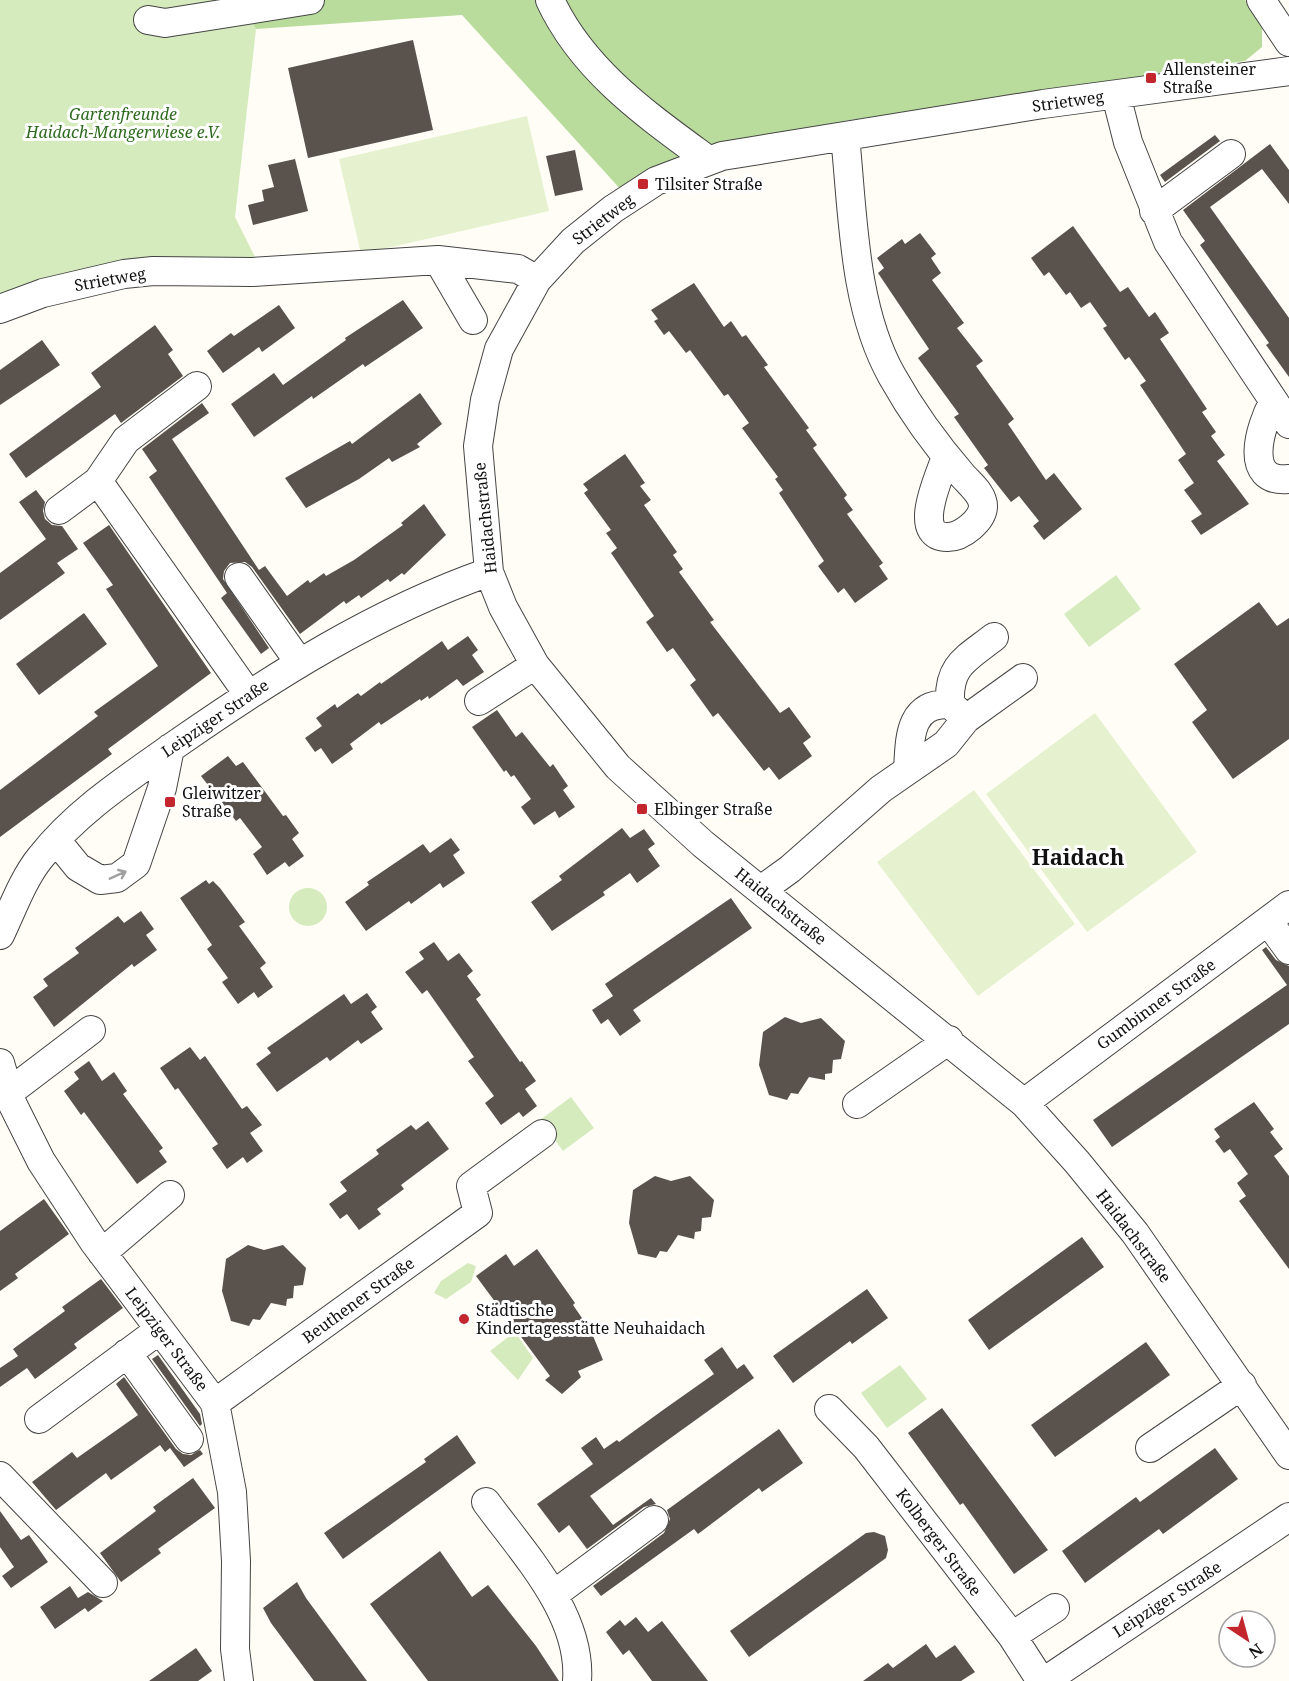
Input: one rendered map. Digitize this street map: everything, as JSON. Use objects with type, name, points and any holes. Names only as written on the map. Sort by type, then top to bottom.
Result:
[{"type":"street","points":[[156,22],[310,0]]},
{"type":"street","points":[[550,0],[558,17],[586,57],[632,104],[708,160]]},
{"type":"street","points":[[1261,0],[1289,42]]},
{"type":"street","name":"Strietweg","points":[[0,309],[43,293],[124,274],[153,271],[276,271],[438,260],[518,269],[537,280],[573,241],[613,209],[656,182],[708,160],[845,136],[1289,71]]},
{"type":"street","points":[[1116,95],[1128,142],[1168,242],[1281,413],[1263,420],[1257,454],[1262,468],[1275,477],[1289,478]]},
{"type":"street","points":[[845,136],[859,274],[879,349],[911,409],[948,459]]},
{"type":"street","points":[[1154,211],[1231,154]]},
{"type":"street","points":[[438,260],[473,320]]},
{"type":"street","name":"Haidachstraße","points":[[537,280],[500,349],[485,400],[478,446],[489,572],[502,607],[535,665],[618,767],[703,844],[949,1040],[1024,1103],[1077,1162],[1135,1233],[1289,1455]]},
{"type":"street","points":[[59,510],[98,481],[126,440],[197,386]]},
{"type":"street","points":[[98,481],[248,694]]},
{"type":"street","name":"Leipziger Straße","points":[[0,934],[38,860],[104,794],[248,694],[299,662],[438,591],[489,572]]},
{"type":"street","points":[[239,577],[299,662]]},
{"type":"street","points":[[761,890],[908,770],[946,744],[958,711],[949,683],[960,663],[994,637]]},
{"type":"street","points":[[479,701],[535,665]]},
{"type":"street","points":[[908,770],[907,752],[913,724],[935,703],[958,711],[1023,678]]},
{"type":"street","points":[[56,840],[78,867],[100,880],[117,878],[136,864],[162,788],[171,748]]},
{"type":"street","points":[[1279,913],[1289,950]]},
{"type":"street","name":"Gumbinner Straße","points":[[1024,1103],[1279,913]]},
{"type":"street","points":[[8,1093],[91,1030]]},
{"type":"street","points":[[857,1104],[949,1040]]},
{"type":"street","name":"Leipziger Straße","points":[[0,1063],[8,1093],[41,1161],[102,1253],[214,1403],[232,1492],[236,1561],[235,1648],[239,1681]]},
{"type":"street","name":"Beuthener Straße","points":[[214,1403],[478,1213],[471,1186],[542,1134]]},
{"type":"street","points":[[102,1253],[170,1195]]},
{"type":"street","points":[[39,1419],[159,1330]]},
{"type":"street","points":[[127,1353],[189,1439]]},
{"type":"street","points":[[1150,1448],[1242,1385]]},
{"type":"street","name":"Kolberger Straße","points":[[829,1409],[866,1447],[1043,1681]]},
{"type":"street","points":[[0,1476],[103,1583]]},
{"type":"street","points":[[486,1502],[553,1595],[567,1619],[576,1646],[577,1681]]},
{"type":"street","name":"Leipziger Straße","points":[[1043,1681],[1289,1517]]},
{"type":"street","points":[[553,1595],[654,1520]]},
{"type":"street","points":[[1011,1636],[1054,1608]]},
{"type":"green space","name":"Gartenfreunde Haidach-Mangerwiese e.V.","points":[[0,0],[238,0],[256,29],[235,217],[260,267],[0,306]]},
{"type":"green space","points":[[238,0],[1245,0],[1262,25],[1262,47],[1245,61],[844,121],[719,150],[623,192],[462,15],[256,29]]},
{"type":"green space","points":[[527,116],[549,211],[361,254],[339,159]]},
{"type":"green space","points":[[1116,575],[1141,609],[1089,647],[1064,614]]},
{"type":"green space","points":[[1095,713],[1197,852],[1087,932],[986,794]]},
{"type":"green space","points":[[974,790],[1075,924],[978,996],[877,862]]},
{"type":"green space","points":[[308,888],[321,894],[327,907],[321,920],[308,926],[295,920],[289,907],[295,894]]},
{"type":"green space","points":[[571,1097],[594,1128],[563,1151],[540,1120]]},
{"type":"green space","points":[[468,1263],[476,1266],[471,1282],[446,1299],[434,1293],[441,1281]]},
{"type":"green space","points":[[515,1332],[533,1358],[518,1380],[490,1351]]},
{"type":"green space","points":[[900,1365],[927,1399],[887,1428],[861,1393]]},
{"type":"building","points":[[413,40],[433,130],[308,158],[288,68]]},
{"type":"building","points":[[1215,135],[1220,141],[1165,182],[1160,175]]},
{"type":"building","points":[[1270,144],[1289,170],[1289,204],[1262,169],[1210,207],[1289,318],[1289,377],[1266,345],[1269,343],[1200,245],[1205,241],[1183,210]]},
{"type":"building","points":[[575,150],[583,190],[555,196],[546,156]]},
{"type":"building","points":[[295,159],[308,211],[253,225],[248,205],[264,201],[262,190],[274,187],[268,165]]},
{"type":"building","points":[[1073,226],[1120,292],[1128,287],[1149,317],[1155,312],[1169,333],[1160,339],[1207,409],[1202,412],[1216,432],[1211,436],[1225,455],[1217,461],[1249,504],[1201,535],[1191,521],[1202,514],[1184,490],[1194,483],[1178,460],[1186,454],[1140,385],[1146,381],[1129,357],[1125,360],[1103,328],[1107,326],[1090,302],[1081,308],[1070,292],[1066,295],[1049,272],[1044,276],[1031,258]]},
{"type":"building","points":[[920,233],[936,254],[931,258],[941,273],[932,280],[964,323],[957,328],[983,361],[976,366],[1014,419],[1008,424],[1046,480],[1054,473],[1082,509],[1044,540],[1033,526],[1039,521],[1019,496],[1011,502],[984,468],[988,465],[954,417],[959,414],[918,358],[929,349],[878,273],[884,268],[877,258],[902,239],[905,244]]},
{"type":"building","points":[[694,283],[724,327],[731,321],[742,337],[746,335],[768,365],[764,367],[809,428],[806,430],[817,445],[813,448],[847,495],[844,498],[853,510],[847,514],[883,563],[879,566],[888,579],[855,603],[844,588],[838,593],[818,566],[824,561],[779,493],[783,490],[775,479],[778,477],[742,428],[749,423],[728,394],[724,396],[690,350],[686,353],[669,331],[664,335],[654,321],[658,319],[651,310]]},
{"type":"building","points":[[403,300],[423,328],[365,367],[363,364],[313,399],[312,396],[254,437],[231,404],[274,373],[283,385],[346,340],[345,338]]},
{"type":"building","points":[[279,305],[295,328],[262,352],[259,347],[223,373],[207,351],[231,333],[234,336]]},
{"type":"building","points":[[155,325],[173,350],[168,354],[183,376],[121,423],[115,414],[26,478],[9,454],[101,387],[91,373]]},
{"type":"building","points":[[42,340],[60,365],[0,405],[0,370]]},
{"type":"building","points":[[420,393],[442,424],[417,444],[420,447],[392,462],[389,458],[359,479],[306,508],[285,478],[350,441],[352,444]]},
{"type":"building","points":[[202,403],[209,413],[172,439],[259,570],[265,566],[287,596],[308,580],[310,583],[324,573],[326,576],[354,560],[403,525],[401,523],[424,504],[446,535],[404,575],[402,573],[390,582],[388,579],[361,598],[359,595],[346,604],[344,601],[300,634],[252,567],[245,562],[230,563],[224,571],[223,579],[269,648],[261,654],[221,598],[227,593],[149,477],[157,471],[142,449]]},
{"type":"building","points":[[625,454],[645,483],[640,486],[651,500],[644,505],[677,552],[673,555],[683,569],[679,572],[714,620],[710,622],[780,713],[789,707],[811,737],[803,743],[812,756],[779,780],[769,767],[764,771],[718,713],[713,717],[690,685],[696,680],[673,648],[667,652],[646,622],[654,616],[611,553],[617,548],[606,533],[611,530],[584,493],[588,490],[583,484]]},
{"type":"building","points":[[36,490],[45,502],[43,511],[45,519],[52,525],[62,526],[78,549],[57,563],[65,573],[0,620],[0,573],[46,539],[19,502]]},
{"type":"building","points":[[109,525],[211,673],[108,749],[112,754],[0,837],[0,790],[98,716],[94,712],[158,666],[106,589],[113,585],[83,543]]},
{"type":"building","points":[[1259,602],[1277,626],[1289,618],[1289,739],[1233,779],[1192,722],[1207,710],[1174,664]]},
{"type":"building","points":[[84,613],[107,644],[39,695],[16,664]]},
{"type":"building","points":[[468,636],[478,650],[472,655],[484,672],[463,686],[457,679],[429,699],[428,696],[421,701],[420,699],[381,725],[379,722],[350,744],[353,749],[332,764],[321,748],[315,752],[305,738],[322,726],[316,718],[335,704],[337,708],[358,693],[361,696],[442,641],[448,650]]},
{"type":"building","points":[[497,710],[516,737],[522,732],[550,767],[553,764],[568,786],[563,790],[575,807],[559,818],[555,811],[534,825],[521,807],[531,799],[514,775],[511,777],[506,770],[504,772],[472,727]]},
{"type":"building","points":[[228,756],[236,766],[243,762],[283,816],[286,815],[299,833],[292,839],[304,856],[289,867],[285,862],[267,875],[253,854],[262,847],[240,818],[236,821],[201,776]]},
{"type":"building","points":[[622,828],[630,838],[644,829],[655,844],[648,849],[660,866],[637,883],[630,873],[603,892],[605,895],[552,931],[531,902],[562,880],[559,876]]},
{"type":"building","points":[[451,838],[460,850],[453,855],[465,873],[443,888],[440,883],[411,904],[409,901],[366,931],[345,902],[369,885],[367,882],[423,844],[430,853]]},
{"type":"building","points":[[206,880],[209,884],[213,881],[220,888],[245,922],[239,926],[266,963],[260,968],[273,987],[258,998],[254,992],[238,1004],[222,982],[228,978],[207,949],[212,945],[180,898]]},
{"type":"building","points":[[731,898],[752,928],[633,1010],[641,1021],[620,1036],[608,1019],[601,1024],[592,1010],[613,996],[605,984]]},
{"type":"building","points":[[141,911],[154,929],[146,935],[157,950],[134,967],[132,964],[54,1027],[33,997],[48,986],[43,979],[79,953],[75,948],[118,916],[124,923]]},
{"type":"building","points":[[434,942],[448,961],[459,953],[473,971],[467,976],[481,995],[476,999],[536,1081],[525,1089],[537,1106],[523,1117],[519,1112],[501,1125],[485,1103],[494,1096],[468,1061],[474,1057],[427,990],[422,994],[405,972],[424,959],[419,952]]},
{"type":"building","points":[[1266,947],[1276,960],[1289,966],[1289,1024],[1112,1147],[1093,1120],[1287,985],[1262,950]]},
{"type":"building","points":[[367,993],[377,1007],[371,1012],[383,1029],[361,1044],[358,1040],[330,1061],[327,1057],[277,1092],[256,1064],[271,1053],[267,1048],[344,994],[351,1004]]},
{"type":"building","points":[[785,1017],[801,1023],[821,1018],[845,1041],[841,1059],[833,1060],[832,1073],[825,1074],[825,1080],[809,1077],[798,1094],[791,1093],[787,1100],[769,1095],[759,1065],[763,1032]]},
{"type":"building","points":[[190,1047],[200,1060],[205,1056],[242,1109],[247,1106],[262,1125],[250,1133],[263,1151],[247,1163],[243,1157],[227,1169],[212,1148],[218,1144],[178,1088],[175,1090],[160,1068]]},
{"type":"building","points":[[89,1061],[102,1081],[114,1072],[127,1091],[123,1094],[163,1148],[159,1151],[167,1162],[137,1184],[84,1112],[81,1115],[64,1091],[79,1079],[74,1072]]},
{"type":"building","points":[[1254,1102],[1274,1129],[1270,1132],[1283,1149],[1274,1156],[1289,1176],[1289,1269],[1239,1201],[1246,1196],[1237,1183],[1248,1174],[1230,1149],[1224,1153],[1215,1141],[1220,1137],[1214,1129]]},
{"type":"building","points":[[428,1121],[449,1149],[401,1185],[404,1189],[377,1209],[381,1214],[359,1230],[347,1214],[340,1219],[329,1204],[347,1191],[340,1182],[379,1154],[376,1150],[411,1125],[416,1130]]},
{"type":"building","points":[[655,1176],[671,1181],[690,1176],[714,1200],[711,1217],[702,1218],[701,1231],[695,1232],[694,1239],[678,1235],[667,1252],[660,1251],[656,1258],[638,1254],[629,1223],[633,1190]]},
{"type":"building","points":[[44,1199],[69,1234],[15,1274],[18,1278],[0,1291],[0,1231]]},
{"type":"building","points":[[1082,1237],[1104,1267],[989,1350],[968,1320]]},
{"type":"building","points":[[248,1245],[264,1250],[283,1245],[306,1268],[303,1285],[294,1286],[293,1298],[287,1299],[286,1306],[271,1303],[260,1320],[253,1319],[249,1326],[231,1321],[222,1291],[226,1259]]},
{"type":"building","points":[[537,1249],[575,1303],[573,1305],[591,1331],[603,1360],[578,1371],[581,1377],[562,1394],[545,1380],[550,1376],[476,1276],[506,1254],[514,1266]]},
{"type":"building","points":[[101,1279],[123,1308],[74,1344],[77,1348],[35,1379],[27,1368],[0,1387],[0,1368],[18,1356],[13,1349],[65,1311],[62,1307]]},
{"type":"building","points":[[867,1289],[888,1318],[852,1344],[850,1341],[793,1383],[773,1356]]},
{"type":"building","points":[[1146,1342],[1170,1375],[1055,1457],[1031,1425]]},
{"type":"building","points":[[722,1347],[737,1369],[744,1364],[754,1378],[590,1496],[613,1525],[651,1498],[656,1504],[644,1507],[587,1549],[569,1525],[559,1533],[537,1504],[593,1464],[581,1448],[596,1437],[604,1449],[617,1440],[619,1442],[714,1374],[704,1360]]},
{"type":"building","points":[[158,1355],[200,1414],[202,1424],[200,1426],[152,1359]]},
{"type":"building","points":[[124,1377],[176,1449],[183,1454],[191,1455],[200,1450],[203,1454],[184,1467],[170,1448],[165,1452],[160,1445],[111,1480],[106,1473],[56,1510],[32,1482],[72,1452],[77,1458],[138,1415],[116,1384]]},
{"type":"building","points":[[942,1408],[1048,1550],[1014,1574],[963,1503],[960,1505],[908,1433]]},
{"type":"building","points":[[779,1429],[803,1463],[762,1492],[759,1488],[698,1534],[694,1529],[601,1596],[593,1586],[664,1533],[670,1519],[667,1510]]},
{"type":"building","points":[[457,1435],[476,1463],[343,1559],[324,1533],[426,1462],[424,1459]]},
{"type":"building","points":[[1215,1448],[1238,1479],[1163,1534],[1159,1529],[1085,1583],[1062,1551],[1136,1497],[1140,1502]]},
{"type":"building","points":[[193,1478],[215,1508],[158,1549],[161,1553],[121,1582],[100,1553],[156,1511],[153,1507]]},
{"type":"building","points":[[0,1511],[21,1540],[29,1535],[48,1562],[11,1588],[2,1576],[14,1567],[0,1547]]},
{"type":"building","points":[[874,1532],[885,1536],[888,1550],[886,1558],[749,1657],[730,1631],[866,1533]]},
{"type":"building","points":[[440,1551],[472,1597],[488,1585],[536,1646],[559,1681],[428,1681],[370,1604]]},
{"type":"building","points":[[297,1582],[306,1598],[367,1681],[314,1681],[271,1623],[263,1608]]},
{"type":"building","points":[[70,1586],[78,1598],[88,1592],[103,1601],[88,1612],[85,1608],[55,1629],[40,1607]]},
{"type":"building","points":[[636,1617],[648,1632],[662,1621],[708,1681],[652,1681],[629,1650],[623,1655],[606,1632],[620,1620],[625,1626]]},
{"type":"building","points":[[926,1644],[936,1658],[955,1645],[975,1672],[961,1681],[863,1681],[888,1663],[893,1668]]},
{"type":"building","points":[[196,1648],[212,1671],[198,1681],[149,1681]]},
{"type":"place","name":"Allensteiner Straße","points":[[1151,78]]},
{"type":"place","name":"Tilsiter Straße","points":[[643,184]]},
{"type":"place","name":"Gleiwitzer Straße","points":[[170,802]]},
{"type":"place","name":"Elbinger Straße","points":[[642,809]]},
{"type":"place","name":"Städtische Kindertagesstätte Neuhaidach","points":[[464,1319]]},
{"type":"district","name":"Haidach","points":[[1078,856]]}]
